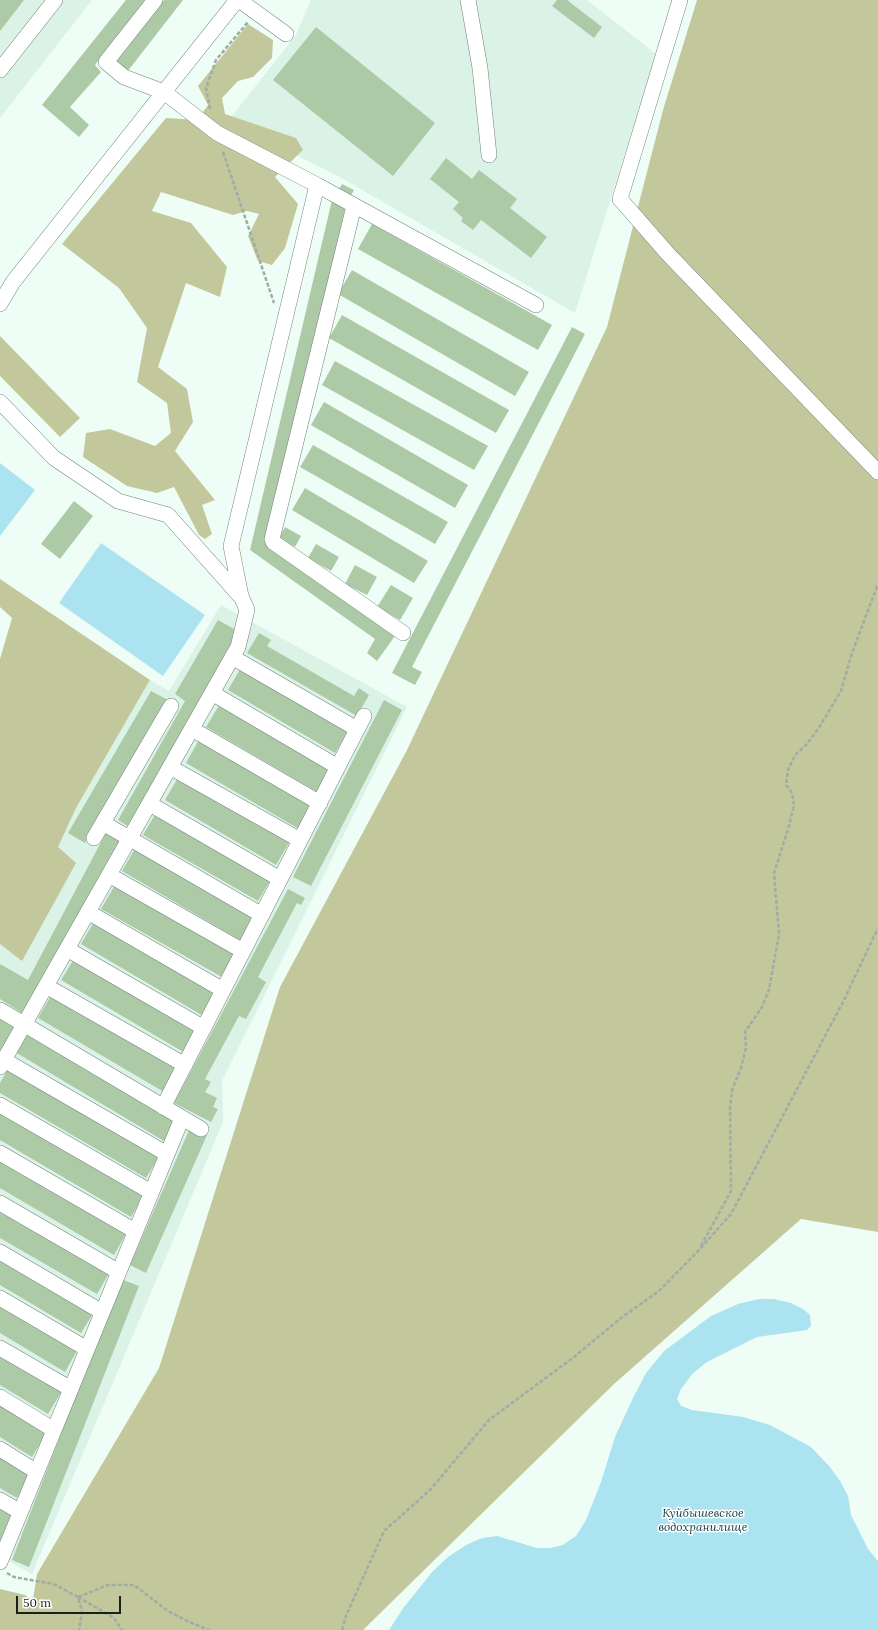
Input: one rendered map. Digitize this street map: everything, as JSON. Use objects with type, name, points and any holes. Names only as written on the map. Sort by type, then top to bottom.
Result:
[{"type":"lane","points":[[0,70],[55,0]]},
{"type":"lane","points":[[155,0],[106,62],[124,77],[164,92],[217,133],[317,185],[536,305]]},
{"type":"lane","points":[[0,304],[14,282],[238,0],[286,34]]},
{"type":"lane","points":[[468,0],[480,68],[489,155]]},
{"type":"lane","points":[[680,0],[620,199],[668,254],[878,472]]},
{"type":"lane","points":[[240,596],[231,546],[317,185]]},
{"type":"lane","points":[[354,206],[272,539],[273,542],[403,633]]},
{"type":"lane","points":[[0,402],[54,458],[105,493],[118,501],[168,515],[240,596],[247,610],[238,647],[2,1064],[167,1154]]},
{"type":"lane","points":[[232,657],[357,730]]},
{"type":"lane","points":[[212,694],[338,767]]},
{"type":"lane","points":[[94,838],[170,706]]},
{"type":"lane","points":[[163,1107],[364,716]]},
{"type":"lane","points":[[192,729],[320,803]]},
{"type":"lane","points":[[170,767],[300,840]]},
{"type":"lane","points":[[150,804],[280,879]]},
{"type":"lane","points":[[103,823],[262,915]]},
{"type":"lane","points":[[109,875],[243,951]]},
{"type":"lane","points":[[88,912],[223,990]]},
{"type":"lane","points":[[67,949],[204,1028]]},
{"type":"lane","points":[[46,986],[185,1065]]},
{"type":"lane","points":[[0,1010],[201,1129]]},
{"type":"lane","points":[[0,1105],[151,1192]]},
{"type":"lane","points":[[1,1561],[182,1118]]},
{"type":"lane","points":[[0,1153],[135,1231]]},
{"type":"lane","points":[[0,1203],[119,1272]]},
{"type":"lane","points":[[0,1252],[102,1312]]},
{"type":"lane","points":[[0,1298],[87,1349]]},
{"type":"lane","points":[[0,1348],[71,1389]]},
{"type":"lane","points":[[0,1397],[54,1430]]},
{"type":"lane","points":[[0,1449],[37,1472]]},
{"type":"lane","points":[[0,1500],[17,1510]]},
{"type":"path","points":[[699,1250],[732,1191],[730,1108],[732,1090],[741,1068],[746,1048],[745,1032],[762,1007],[769,990],[779,934],[774,873],[794,805],[792,793],[786,785],[788,770],[795,755],[807,744],[820,726],[841,691],[852,653],[878,584]]},
{"type":"path","points":[[342,1630],[346,1616],[384,1531],[430,1490],[489,1420],[574,1357],[620,1318],[659,1291],[699,1250],[731,1214],[843,1002],[878,928]]},
{"type":"path","points":[[1,1561],[14,1577],[54,1584],[114,1618],[122,1630]]},
{"type":"path","points":[[78,1597],[108,1585],[134,1585],[168,1611],[209,1630]]},
{"type":"path","points":[[78,1597],[82,1612],[79,1630]]},
{"type":"shaded area","points":[[0,0],[92,0],[0,118]]},
{"type":"shaded area","points":[[311,0],[587,0],[656,54],[575,313],[338,176],[228,121],[296,35]]},
{"type":"shaded area","points":[[221,605],[407,707],[222,1081],[223,1122],[32,1574],[0,1556],[0,944],[22,960],[57,848],[76,808],[150,680],[169,691]]},
{"type":"green space","points":[[697,0],[878,0],[878,1232],[801,1219],[614,1384],[363,1630],[0,1630],[0,1589],[25,1595],[33,1599],[37,1574],[159,1368],[280,987],[406,752],[607,327],[663,110]]},
{"type":"green space","points":[[248,24],[273,40],[272,58],[253,77],[238,81],[222,98],[225,114],[296,138],[303,150],[275,177],[298,204],[285,248],[272,265],[258,261],[248,236],[259,214],[247,211],[233,215],[161,192],[152,211],[191,223],[227,267],[220,297],[186,283],[158,367],[187,389],[193,422],[175,451],[215,500],[202,505],[212,534],[205,539],[199,535],[174,487],[157,493],[127,486],[83,457],[86,433],[110,429],[155,446],[171,433],[167,403],[137,382],[147,328],[119,288],[62,244],[166,118],[197,120],[208,105],[198,86]]},
{"type":"green space","points":[[0,336],[80,418],[60,437],[0,376]]},
{"type":"green space","points":[[0,579],[150,680],[76,808],[58,847],[76,863],[22,961],[0,944],[0,659],[12,618],[0,607]]},
{"type":"water","points":[[0,463],[35,490],[0,536]]},
{"type":"water","points":[[101,543],[205,615],[163,676],[59,603]]},
{"type":"water","name":"Куйбышевское водохранилище","points":[[759,1299],[774,1299],[791,1303],[803,1309],[810,1315],[811,1326],[807,1330],[757,1337],[707,1362],[693,1373],[681,1389],[677,1399],[681,1406],[692,1410],[743,1417],[770,1425],[811,1447],[830,1467],[848,1496],[851,1515],[868,1549],[878,1561],[878,1630],[389,1630],[404,1607],[433,1571],[448,1557],[466,1545],[482,1538],[497,1536],[537,1548],[550,1548],[563,1545],[576,1536],[586,1520],[601,1482],[615,1437],[646,1373],[664,1351],[711,1316],[738,1304]]},
{"type":"building","points":[[0,0],[24,0],[0,31]]},
{"type":"building","points":[[126,0],[145,0],[95,65],[101,72],[70,107],[89,125],[79,137],[42,105]]},
{"type":"building","points":[[164,0],[183,0],[127,72],[115,63]]},
{"type":"building","points":[[557,0],[567,0],[602,27],[594,38],[552,6]]},
{"type":"building","points":[[316,27],[435,123],[393,176],[273,80]]},
{"type":"building","points":[[446,158],[472,179],[479,170],[517,199],[510,208],[547,237],[531,258],[481,220],[473,230],[461,221],[463,218],[453,209],[459,202],[430,179]]},
{"type":"building","points":[[342,184],[354,190],[346,205],[267,545],[395,636],[377,661],[367,653],[375,639],[250,550],[332,200]]},
{"type":"building","points":[[372,224],[552,325],[538,350],[358,249]]},
{"type":"building","points":[[352,270],[529,372],[515,396],[338,294]]},
{"type":"building","points":[[342,315],[509,410],[496,433],[329,338]]},
{"type":"building","points":[[572,327],[585,334],[412,667],[422,672],[415,685],[392,673]]},
{"type":"building","points":[[335,361],[488,446],[474,470],[322,385]]},
{"type":"building","points":[[324,402],[468,485],[455,508],[311,425]]},
{"type":"building","points":[[313,445],[448,522],[435,544],[300,467]]},
{"type":"building","points":[[305,488],[428,561],[414,583],[292,510]]},
{"type":"building","points":[[74,501],[93,516],[60,559],[41,544]]},
{"type":"building","points":[[285,527],[301,536],[295,547],[279,538]]},
{"type":"building","points":[[316,544],[339,557],[331,571],[308,558]]},
{"type":"building","points":[[355,565],[377,577],[367,595],[345,584]]},
{"type":"building","points":[[391,585],[413,598],[400,620],[377,607]]},
{"type":"building","points":[[218,620],[236,630],[231,641],[235,643],[131,828],[118,820],[185,701],[175,694]]},
{"type":"building","points":[[259,633],[271,640],[267,646],[354,696],[359,688],[369,695],[357,716],[247,653]]},
{"type":"building","points":[[242,666],[349,729],[335,753],[228,690]]},
{"type":"building","points":[[151,691],[168,700],[85,843],[68,833]]},
{"type":"building","points":[[384,700],[402,710],[311,886],[293,877]]},
{"type":"building","points":[[220,704],[333,770],[319,793],[206,727]]},
{"type":"building","points":[[200,738],[313,805],[299,829],[186,763]]},
{"type":"building","points":[[179,776],[290,841],[276,865],[165,800]]},
{"type":"building","points":[[156,813],[271,879],[258,901],[143,835]]},
{"type":"building","points":[[108,829],[125,838],[22,1013],[0,999],[0,964],[28,980]]},
{"type":"building","points":[[136,847],[257,918],[243,942],[122,871]]},
{"type":"building","points":[[115,885],[235,953],[222,977],[101,909]]},
{"type":"building","points":[[288,889],[305,898],[301,905],[297,903],[258,977],[266,982],[246,1019],[239,1016],[205,1079],[211,1082],[205,1092],[217,1098],[213,1107],[218,1109],[211,1122],[174,1103]]},
{"type":"building","points":[[95,920],[219,993],[205,1017],[81,944]]},
{"type":"building","points":[[74,959],[198,1032],[185,1053],[61,980]]},
{"type":"building","points":[[52,994],[178,1068],[164,1092],[38,1018]]},
{"type":"building","points":[[0,1015],[16,1024],[0,1051]]},
{"type":"building","points":[[29,1029],[177,1118],[164,1141],[15,1052]]},
{"type":"building","points":[[9,1067],[160,1155],[146,1178],[0,1093],[0,1083]]},
{"type":"building","points":[[0,1109],[145,1193],[131,1217],[0,1140]]},
{"type":"building","points":[[190,1128],[207,1135],[146,1273],[130,1265]]},
{"type":"building","points":[[0,1158],[127,1232],[114,1255],[0,1188]]},
{"type":"building","points":[[0,1207],[111,1270],[97,1294],[0,1238]]},
{"type":"building","points":[[0,1257],[94,1312],[81,1333],[0,1285]]},
{"type":"building","points":[[121,1279],[139,1286],[29,1567],[12,1560]]},
{"type":"building","points":[[0,1303],[78,1349],[65,1372],[0,1333]]},
{"type":"building","points":[[0,1351],[63,1389],[48,1414],[0,1385]]},
{"type":"building","points":[[0,1403],[47,1432],[32,1457],[0,1437]]},
{"type":"building","points":[[0,1455],[31,1474],[17,1498],[0,1488]]},
{"type":"building","points":[[0,1508],[15,1517],[1,1540],[0,1540]]}]
